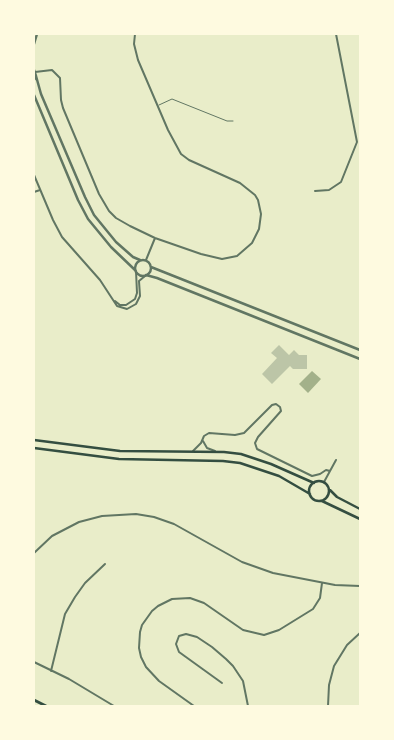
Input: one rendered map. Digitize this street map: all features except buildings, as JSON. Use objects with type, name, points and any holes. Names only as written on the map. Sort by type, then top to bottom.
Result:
[{"type":"main road","points":[[34,440],[120,451],[241,454],[261,460],[314,483],[324,482],[337,497],[360,509]]},
{"type":"main road","points":[[34,448],[119,459],[240,463],[279,476],[310,494],[316,500],[360,519]]},
{"type":"main road","points":[[310,494],[310,487],[314,483]]},
{"type":"main road","points":[[322,501],[328,496],[329,489]]},
{"type":"main road","points":[[34,700],[46,706]]},
{"type":"street","points":[[34,44],[37,34]]},
{"type":"street","points":[[135,34],[134,44],[138,60],[172,140],[181,154],[189,160],[245,186],[255,194],[260,207],[260,221],[256,237],[249,248],[237,256],[227,259],[201,254],[155,238],[124,223],[116,218],[99,194],[63,108],[60,78],[52,70],[34,71],[59,137],[94,215],[116,242],[133,257],[146,260]]},
{"type":"street","points":[[315,191],[329,190],[341,182],[357,142],[336,34]]},
{"type":"street","points":[[34,80],[36,76]]},
{"type":"street","points":[[34,95],[78,200],[88,218],[111,248],[138,274],[157,278],[360,359]]},
{"type":"street","points":[[157,106],[172,99],[227,121],[233,121]]},
{"type":"street","points":[[34,174],[62,237],[100,280],[115,304],[120,308],[127,309],[138,302],[140,296],[139,281],[149,273],[151,267]]},
{"type":"street","points":[[34,192],[40,190]]},
{"type":"street","points":[[146,260],[155,238]]},
{"type":"street","points":[[111,297],[120,305],[126,306],[133,301],[136,295],[136,264],[140,260]]},
{"type":"street","points":[[146,260],[151,267],[360,350]]},
{"type":"street","points":[[191,452],[198,447],[209,433],[242,434],[276,404],[282,411],[258,437],[256,443],[258,449],[312,476],[326,470],[330,471]]},
{"type":"street","points":[[203,439],[203,444],[207,448],[218,452]]},
{"type":"street","points":[[324,482],[336,460]]},
{"type":"street","points":[[34,553],[52,536],[79,522],[102,516],[136,514],[154,517],[174,524],[232,557],[273,573],[322,583],[360,586]]},
{"type":"street","points":[[51,671],[65,614],[80,590],[104,564]]},
{"type":"street","points":[[194,706],[159,682],[146,667],[141,657],[139,648],[140,632],[152,611],[172,599],[190,598],[204,603],[243,630],[264,635],[279,630],[313,609],[320,598],[322,583]]},
{"type":"street","points":[[328,706],[329,685],[334,666],[347,645],[360,633]]},
{"type":"street","points":[[222,683],[179,652],[176,644],[179,636],[186,634],[197,637],[212,647],[233,666],[243,681],[248,706]]},
{"type":"street","points":[[34,662],[114,706]]},
{"type":"shaded area","points":[[312,371],[321,379],[308,393],[299,384]]}]
